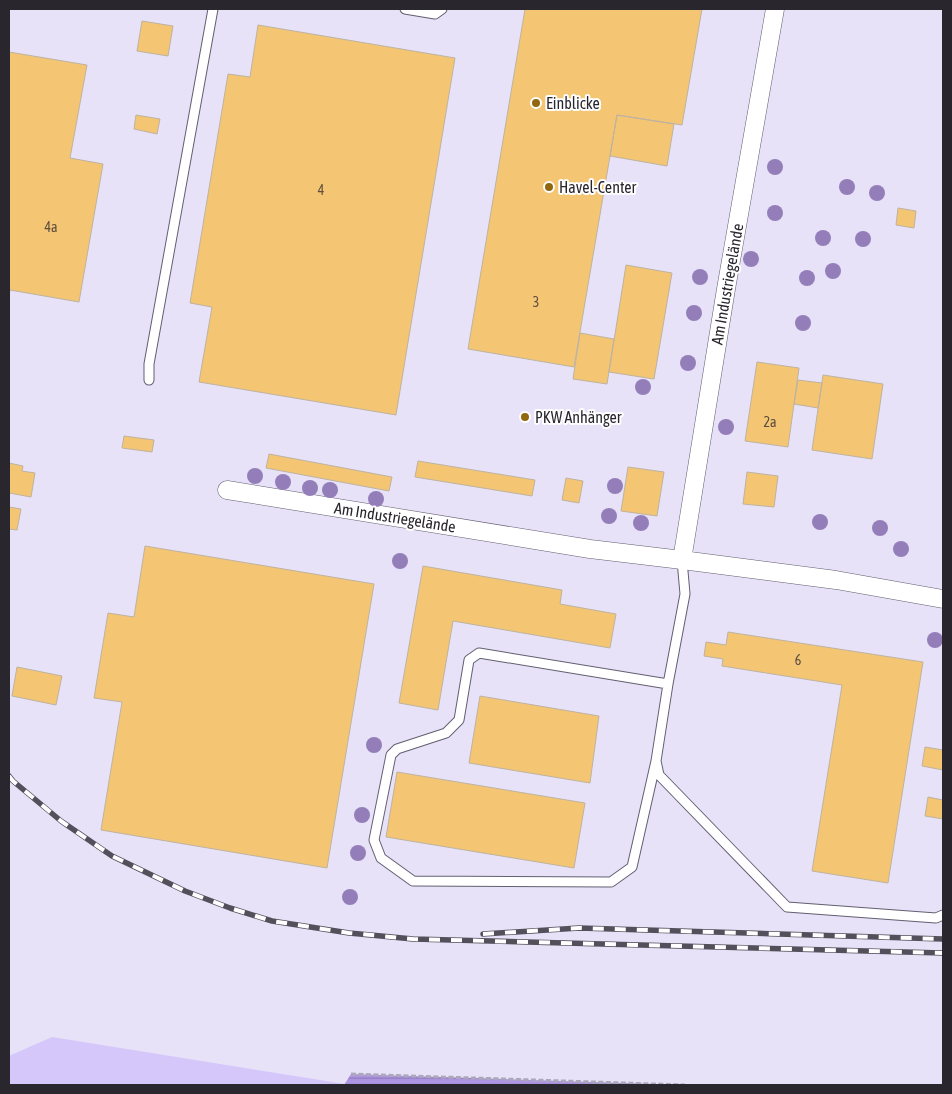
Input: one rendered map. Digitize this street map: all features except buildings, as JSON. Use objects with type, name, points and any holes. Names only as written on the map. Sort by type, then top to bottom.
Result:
[{"type":"street","name":"Am Industriegelände","points":[[682,560],[727,280],[775,9]]},
{"type":"street","name":"Am Industriegelände","points":[[227,490],[590,550],[836,580],[943,599]]},
{"type":"lane","points":[[149,380],[151,355],[213,9]]},
{"type":"lane","points":[[405,9],[435,14],[442,9]]},
{"type":"lane","points":[[668,684],[479,653],[469,660],[459,720],[446,732],[397,749],[391,755],[374,840],[382,858],[413,881],[611,882],[632,867],[656,761],[685,594],[682,560]]},
{"type":"lane","points":[[656,761],[659,775],[787,907],[936,918],[943,915]]},
{"type":"path","points":[[351,1074],[686,1085]]},
{"type":"shaded area","points":[[52,1037],[345,1084],[9,1085],[9,1056]]},
{"type":"shaded area","points":[[351,1074],[685,1085],[344,1085]]},
{"type":"railway","points":[[9,776],[61,821],[112,856],[185,891],[272,921],[349,933],[413,939],[943,953]]},
{"type":"railway","points":[[483,934],[579,928],[943,939]]},
{"type":"place","name":"Einblicke","points":[[536,103]]},
{"type":"place","name":"Havel-Center","points":[[549,187]]},
{"type":"place","name":"PKW Anhänger","points":[[525,417]]}]
